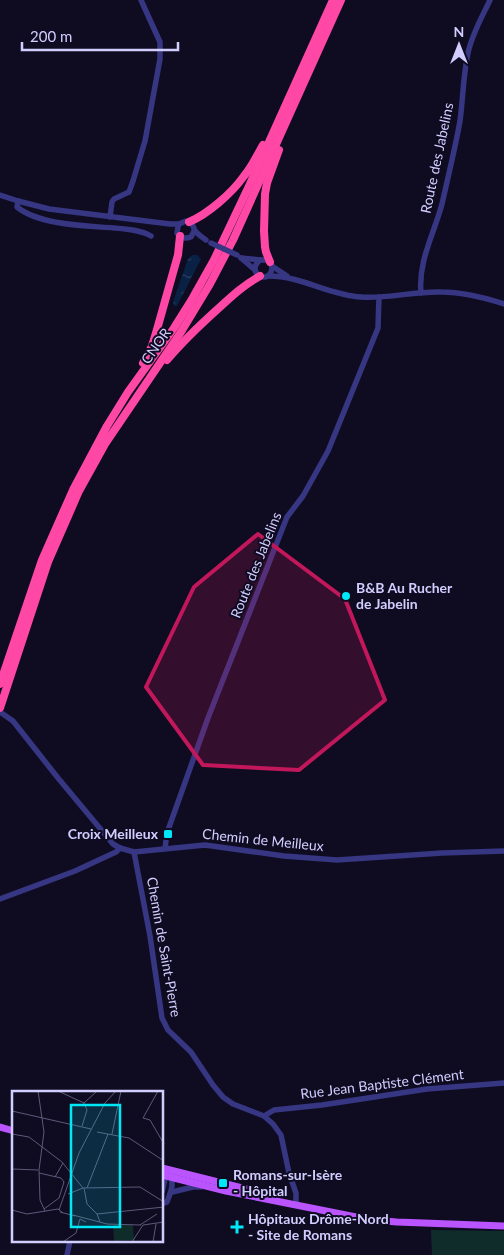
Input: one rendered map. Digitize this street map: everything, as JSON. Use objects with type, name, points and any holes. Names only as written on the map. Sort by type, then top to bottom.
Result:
[{"type":"highway","name":"CNOR","points":[[0,684],[42,560],[72,490],[128,392],[174,328],[210,267],[333,0]]},
{"type":"highway","name":"CNOR","points":[[0,708],[45,570],[93,464],[132,402],[181,332],[210,284],[233,240],[341,0]]},
{"type":"highway","points":[[271,264],[266,252],[264,232],[264,205],[267,184],[314,61]]},
{"type":"highway","points":[[189,222],[217,204],[245,176],[286,104]]},
{"type":"highway","points":[[107,426],[152,346],[178,255],[179,235]]},
{"type":"highway","points":[[132,402],[177,348],[201,323],[258,273]]},
{"type":"main road","points":[[165,1173],[194,1175],[316,1208]]},
{"type":"main road","points":[[165,1173],[226,1190],[371,1220],[504,1226]]},
{"type":"street","points":[[110,217],[112,202],[114,199],[129,192],[133,181],[148,128],[160,59],[160,42],[141,0]]},
{"type":"street","name":"Route des Jabelins","points":[[421,293],[422,264],[440,211],[458,131],[468,53],[476,29],[490,0]]},
{"type":"street","points":[[0,195],[18,202],[49,209],[155,223],[179,224],[184,221],[189,222],[193,225],[194,231],[191,237]]},
{"type":"street","points":[[18,202],[17,207],[22,211],[40,218],[68,224],[129,230],[151,236]]},
{"type":"street","points":[[155,223],[185,239],[191,237],[208,242],[239,257],[263,277],[289,277],[346,295],[361,297],[440,292],[476,296],[504,304]]},
{"type":"street","points":[[179,224],[179,235]]},
{"type":"street","points":[[194,231],[208,242]]},
{"type":"street","points":[[239,257],[266,260],[289,277]]},
{"type":"street","points":[[258,273],[256,264],[260,260]]},
{"type":"street","points":[[269,276],[272,271],[271,264]]},
{"type":"street","name":"Route des Jabelins","points":[[165,848],[167,833],[208,718],[287,518],[303,496],[328,451],[378,328],[379,297]]},
{"type":"street","points":[[0,712],[13,722],[113,844],[120,848],[116,852],[75,871],[0,898]]},
{"type":"street","name":"Chemin de Meilleux","points":[[120,848],[134,852],[205,845],[284,856],[337,860],[504,851]]},
{"type":"street","name":"Chemin de Saint-Pierre","points":[[134,852],[150,936],[162,1018],[168,1030],[191,1052],[223,1097],[233,1104],[264,1116],[273,1124],[281,1135],[289,1173],[296,1193],[296,1202]]},
{"type":"street","name":"Rue Jean Baptiste Clément","points":[[264,1116],[274,1110],[322,1105],[426,1089],[504,1083]]},
{"type":"street","points":[[165,1173],[166,1194]]},
{"type":"street","points":[[165,1173],[166,1194]]},
{"type":"street","points":[[166,1194],[199,1186],[226,1190]]},
{"type":"street","points":[[67,1255],[70,1242]]},
{"type":"highlighted area","points":[[258,534],[345,599],[385,700],[299,770],[203,765],[146,687],[194,587]]},
{"type":"green space","points":[[431,1230],[504,1231],[504,1255],[432,1255]]},
{"type":"water","points":[[192,255],[197,255],[201,259],[177,306],[174,306],[173,302],[188,259]]},
{"type":"place","name":"B&B Au Rucher de Jabelin","points":[[346,596]]},
{"type":"place","name":"Croix Meilleux","points":[[168,834]]},
{"type":"place","name":"Romans-sur-Isère - Hôpital","points":[[223,1183]]},
{"type":"place","name":"Hôpitaux Drôme-Nord - Site de Romans","points":[[237,1227]]}]
